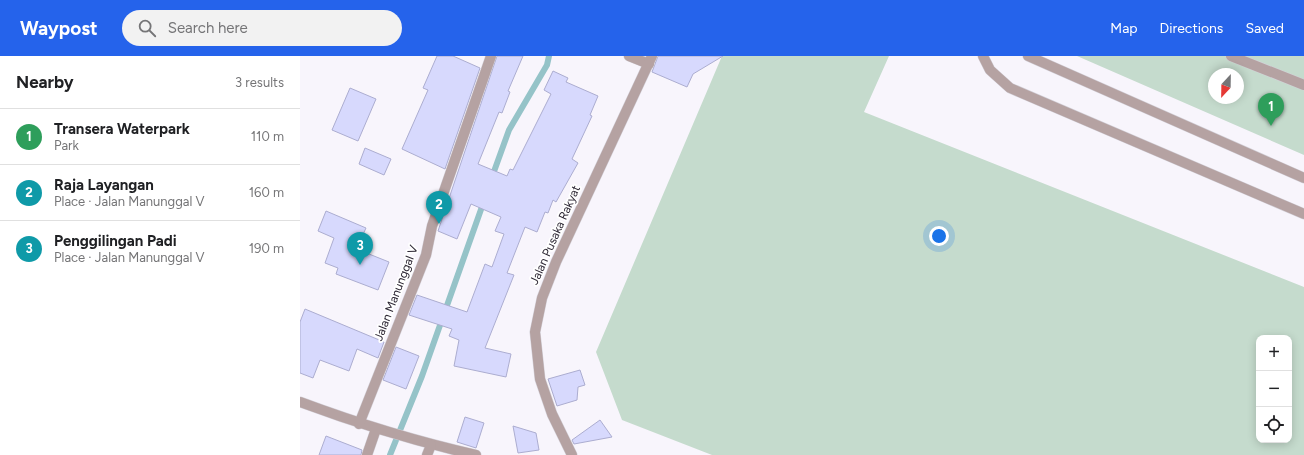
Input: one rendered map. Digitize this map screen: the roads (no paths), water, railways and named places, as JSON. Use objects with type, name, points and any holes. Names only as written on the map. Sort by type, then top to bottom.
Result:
[{"type":"street","name":"Jalan Manunggal V","points":[[359,424],[426,255],[432,226],[490,56]]},
{"type":"street","points":[[629,56],[650,60]]},
{"type":"street","points":[[984,56],[990,70],[1010,88],[1304,214]]},
{"type":"street","points":[[1028,56],[1304,178]]},
{"type":"street","points":[[1231,56],[1304,86]]},
{"type":"street","name":"Jalan Pusaka Rakyat","points":[[572,455],[552,414],[540,379],[535,332],[542,298],[556,262],[650,60]]},
{"type":"street","points":[[300,402],[359,424],[427,444],[476,455]]},
{"type":"street","points":[[367,455],[380,430]]},
{"type":"street","points":[[427,444],[427,455]]},
{"type":"waterway","points":[[492,177],[509,130],[547,65],[549,56]]},
{"type":"waterway","points":[[390,455],[422,376],[484,201]]},
{"type":"place","name":"Transera Waterpark","points":[[1271,126]]},
{"type":"place","name":"Raja Layangan","points":[[439,224]]},
{"type":"place","name":"Penggilingan Padi","points":[[360,265]]}]
